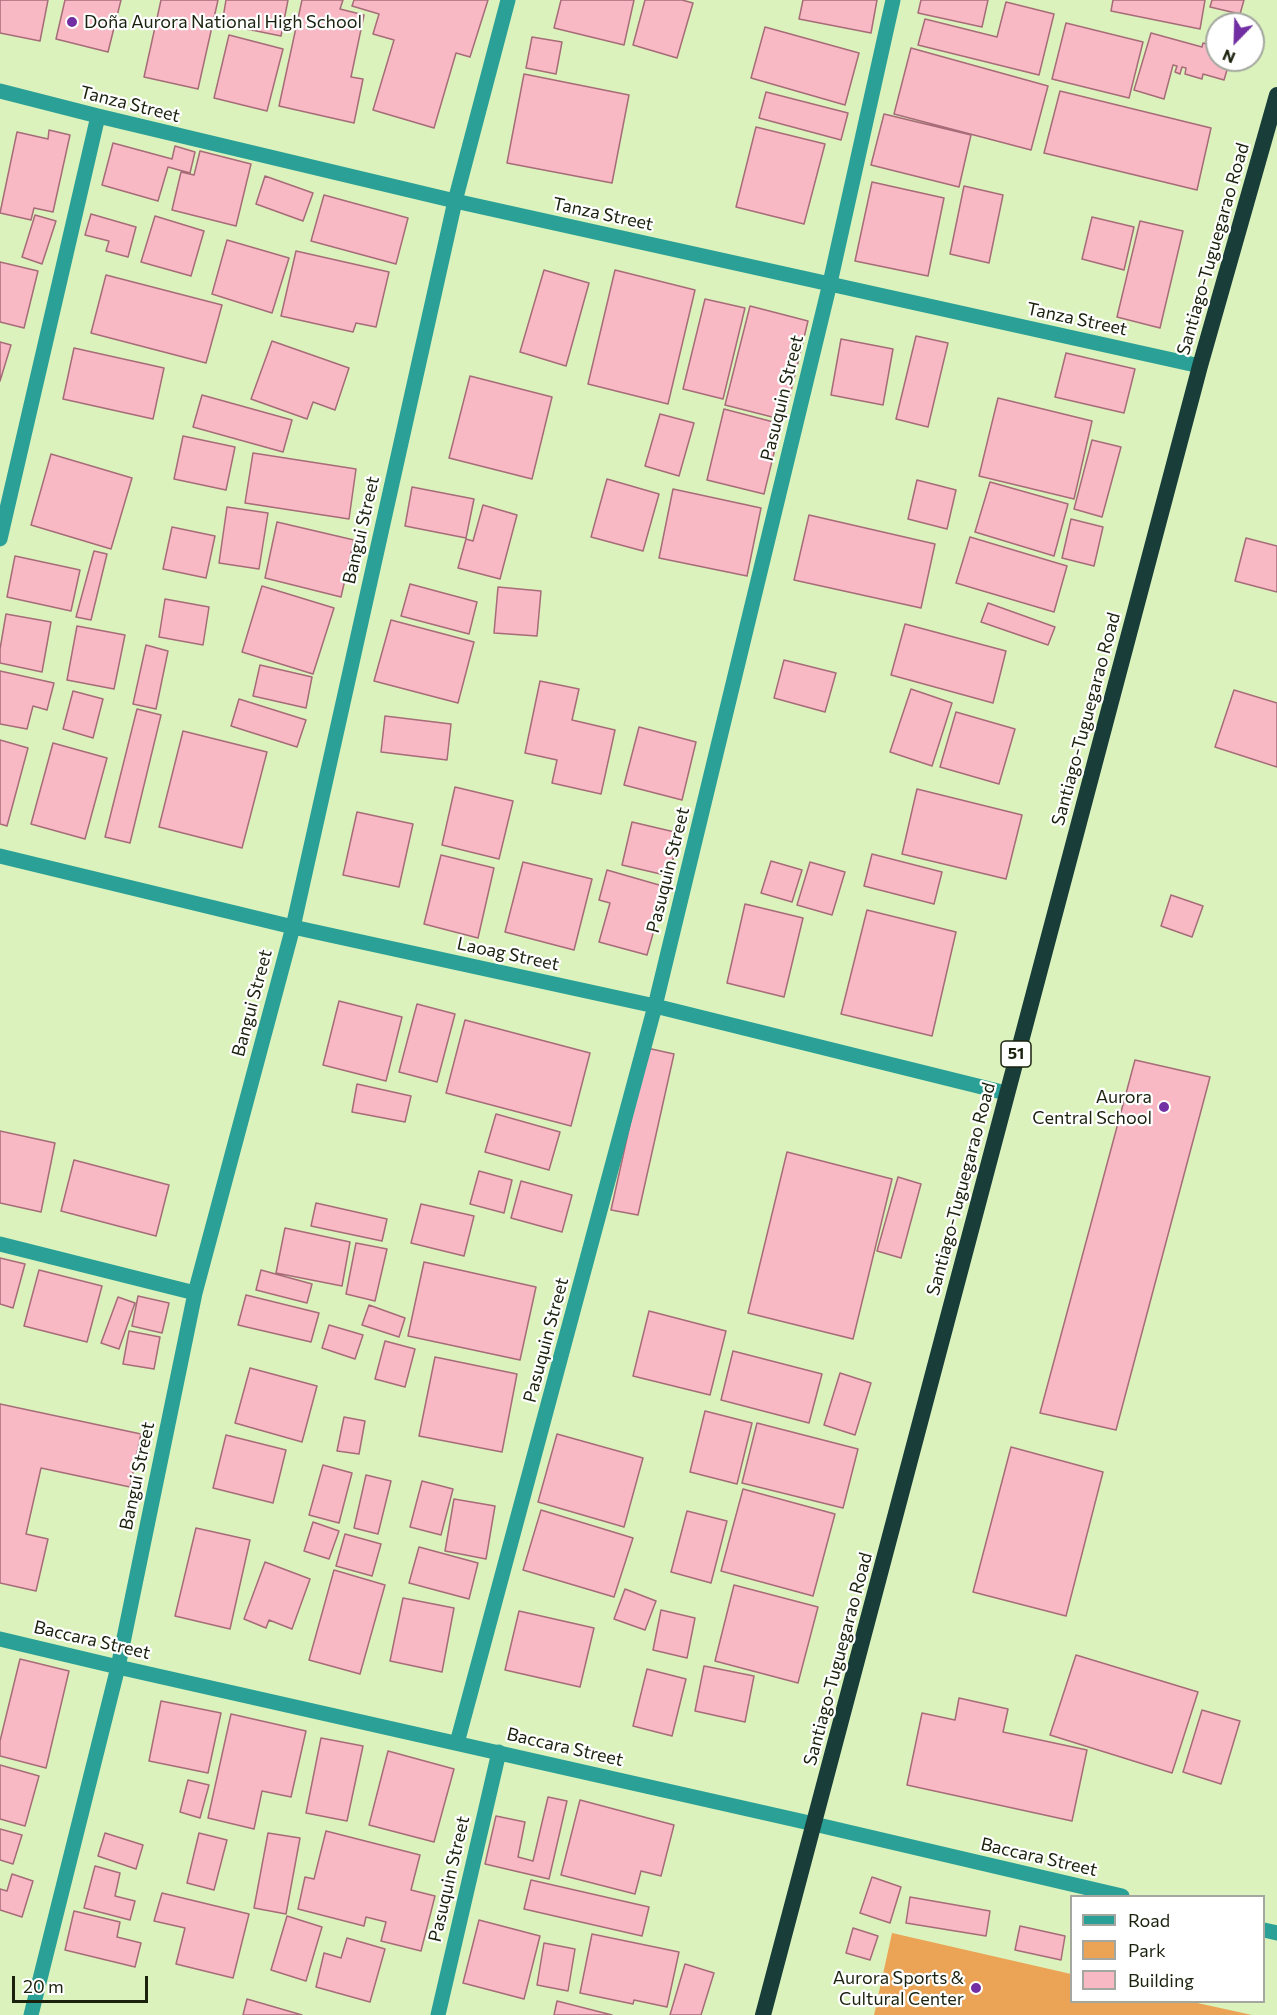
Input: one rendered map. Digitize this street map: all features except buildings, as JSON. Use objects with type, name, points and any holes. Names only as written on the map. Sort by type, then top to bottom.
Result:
[{"type":"highway","name":"Santiago-Tuguegarao Road","points":[[763,2015],[1200,366],[1277,95]]},
{"type":"street","name":"Bangui Street","points":[[31,2015],[118,1667],[195,1293],[293,927],[455,201],[508,0]]},
{"type":"street","name":"Pasuquin Street","points":[[457,1743],[656,1006],[830,283],[893,0]]},
{"type":"street","name":"Tanza Street","points":[[0,91],[455,201],[1200,366]]},
{"type":"street","points":[[0,539],[98,116]]},
{"type":"street","name":"Laoag Street","points":[[0,856],[293,927],[656,1006],[1006,1093]]},
{"type":"street","points":[[0,1244],[195,1293]]},
{"type":"street","name":"Baccara Street","points":[[0,1639],[1118,1895]]},
{"type":"street","name":"Pasuquin Street","points":[[438,2015],[499,1752]]},
{"type":"green space","name":"Aurora Sports & Cultural Center","points":[[892,1933],[1070,1974],[1070,2003],[1198,2003],[1252,2015],[874,2015]]},
{"type":"place","name":"Doña Aurora National High School","points":[[72,22]]},
{"type":"place","name":"Aurora Central School","points":[[1164,1107]]},
{"type":"place","name":"Aurora Sports & Cultural Center","points":[[976,1988]]}]
